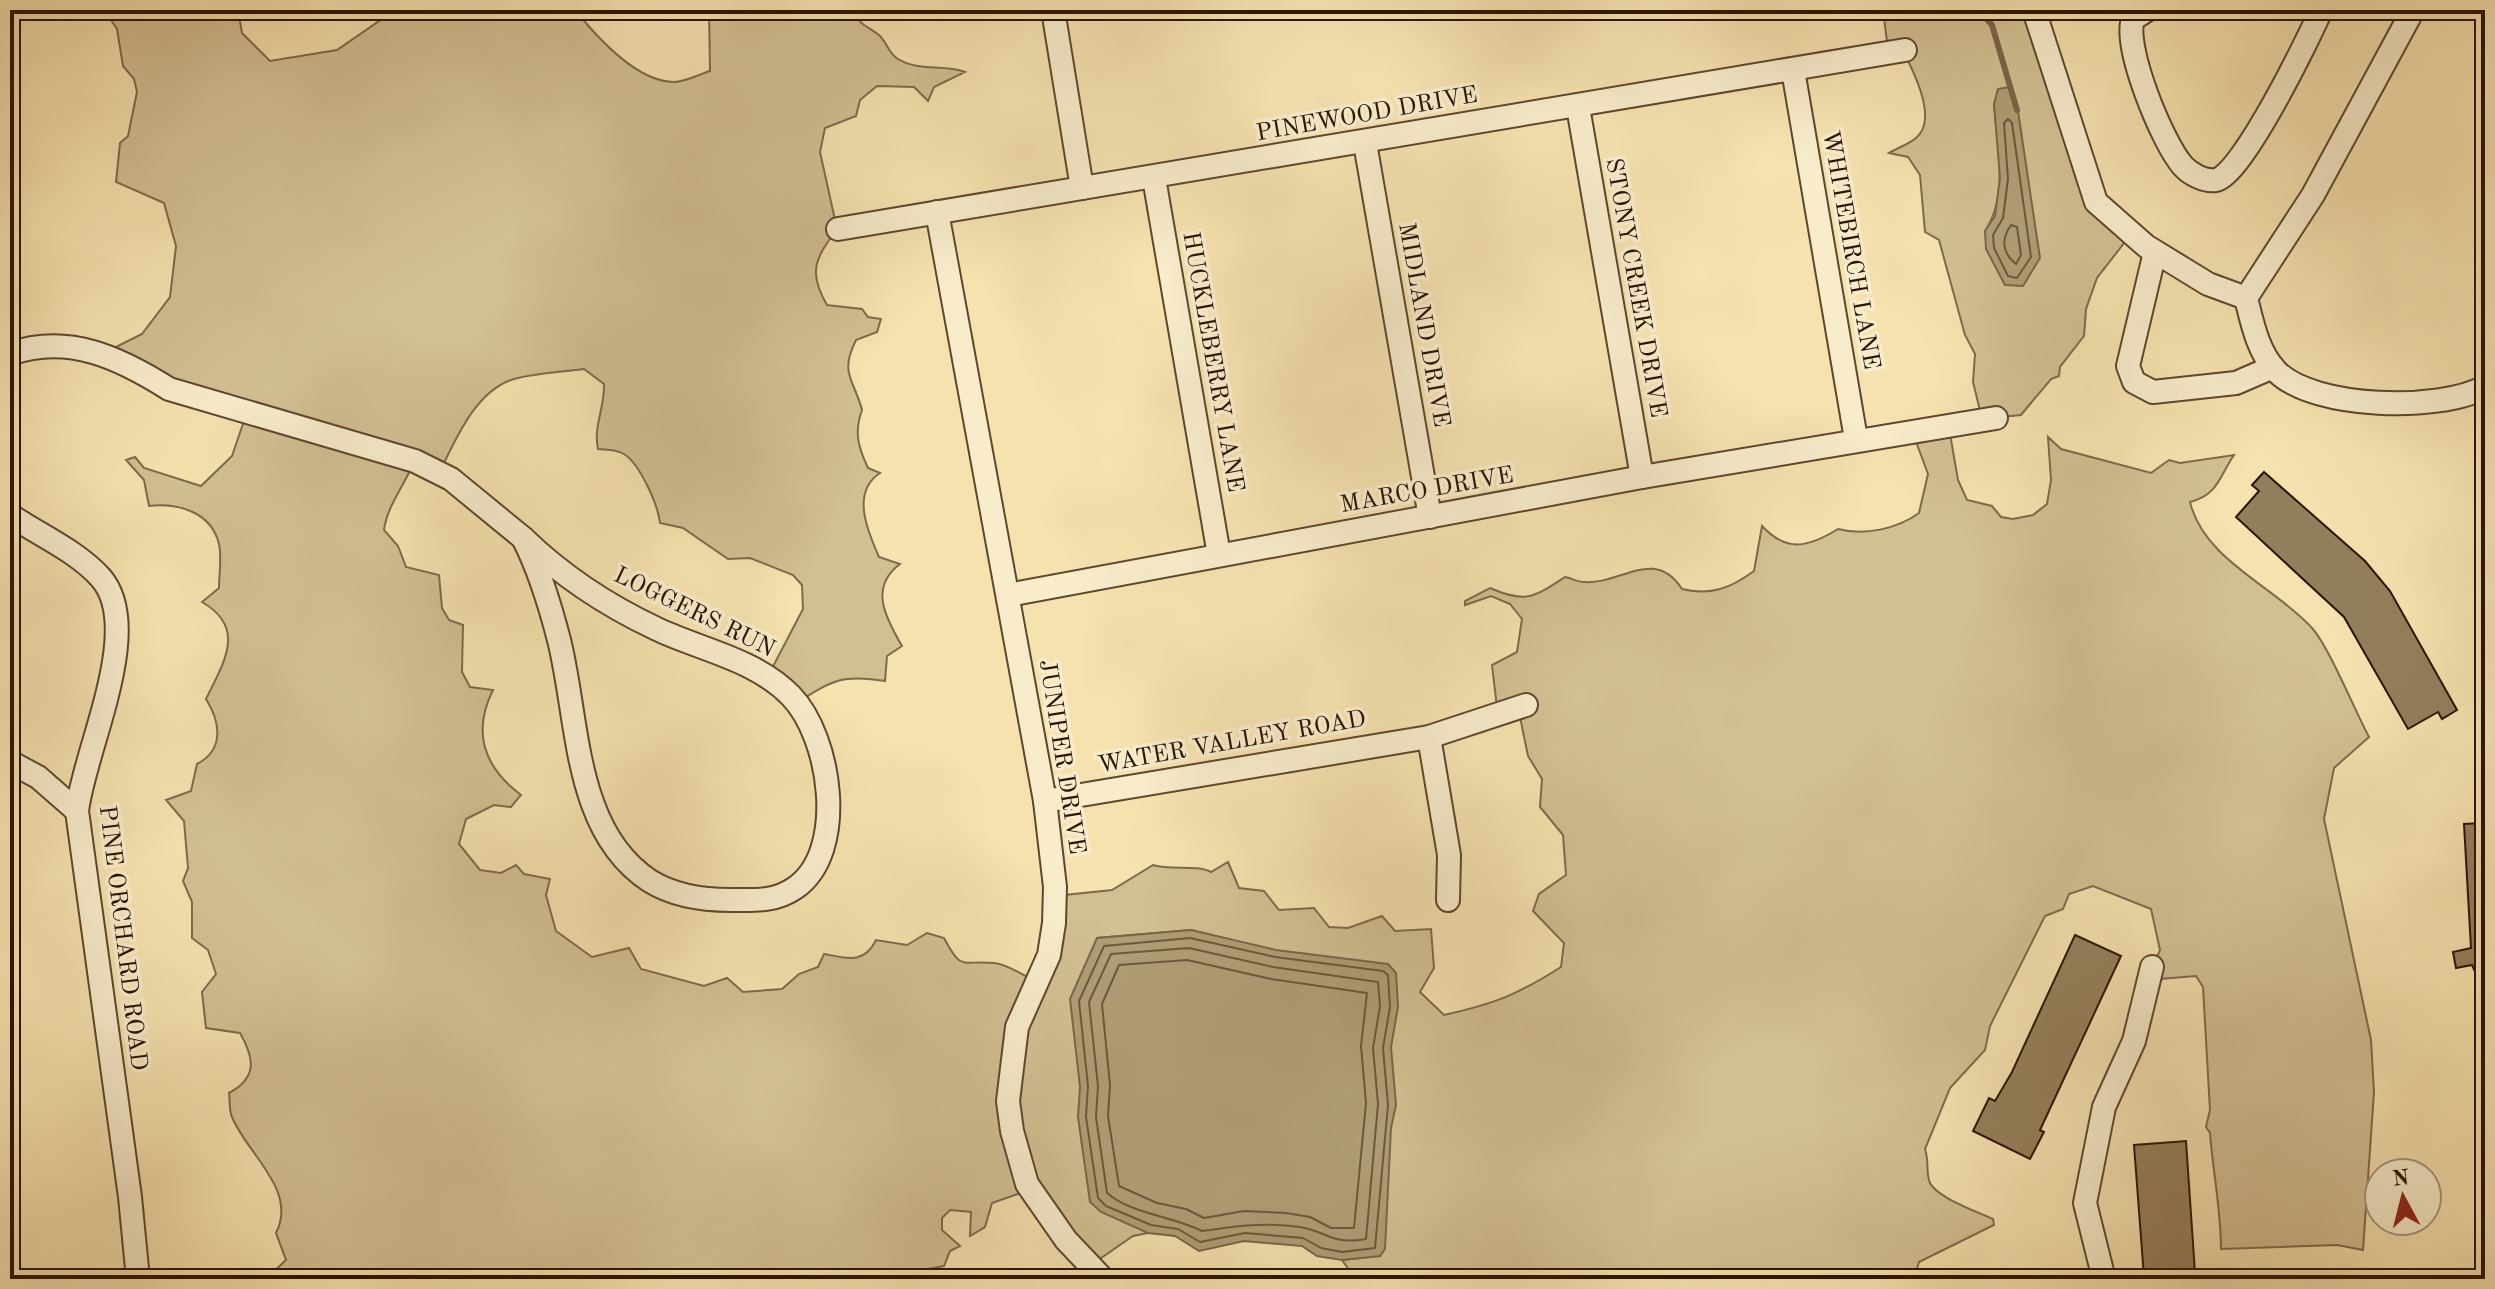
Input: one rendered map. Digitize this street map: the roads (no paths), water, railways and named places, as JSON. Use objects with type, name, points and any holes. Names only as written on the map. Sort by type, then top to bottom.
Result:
[{"type":"street","points":[[1053,10],[1082,188]]},
{"type":"street","points":[[2034,10],[2096,202],[2111,218],[2155,252],[2208,284],[2246,298]]},
{"type":"street","points":[[2147,10],[2133,19],[2129,35],[2147,92],[2184,168],[2204,179],[2215,181],[2226,176],[2239,161],[2266,117],[2321,10]]},
{"type":"street","points":[[2413,10],[2313,195],[2255,279],[2246,298],[2256,336],[2273,367],[2292,383],[2347,399],[2434,400],[2474,393],[2485,387]]},
{"type":"street","name":"PINEWOOD DRIVE","points":[[838,229],[1905,50]]},
{"type":"street","name":"WHITEBIRCH LANE","points":[[1793,70],[1856,439]]},
{"type":"street","name":"STONY CREEK DRIVE","points":[[1578,107],[1642,477]]},
{"type":"street","name":"MIDLAND DRIVE","points":[[1365,143],[1430,517]]},
{"type":"street","name":"HUCKLEBERRY LANE","points":[[1154,178],[1219,555]]},
{"type":"street","name":"JUNIPER DRIVE","points":[[937,212],[1045,801],[1055,887],[1049,955],[1017,1027],[1010,1061],[1010,1116],[1027,1184],[1066,1240],[1103,1279]]},
{"type":"street","points":[[2155,252],[2128,366],[2134,382],[2147,392],[2183,389],[2236,383],[2273,367]]},
{"type":"street","name":"LOGGERS RUN","points":[[10,354],[51,345],[75,345],[143,373],[169,389],[415,461],[451,479],[523,538],[576,582],[657,629],[748,666],[793,697],[811,728],[822,760],[829,811],[824,848],[811,875],[794,889],[770,900],[711,900],[681,895],[651,882],[629,863],[607,835],[589,791],[559,640],[535,561],[523,538]]},
{"type":"street","name":"MARCO DRIVE","points":[[1008,595],[1642,477],[1996,418]]},
{"type":"street","name":"PINE ORCHARD ROAD","points":[[10,515],[82,561],[102,580],[117,614],[113,663],[81,778],[77,811],[130,1197],[138,1279]]},
{"type":"street","points":[[1448,900],[1449,855],[1429,737],[1526,705]]},
{"type":"street","name":"WATER VALLEY ROAD","points":[[1045,801],[1429,737]]},
{"type":"street","points":[[10,762],[38,777],[77,811]]},
{"type":"street","points":[[2104,1279],[2085,1203],[2104,1107],[2134,1041],[2152,967]]},
{"type":"water","points":[[2009,87],[2018,111],[2040,258],[2023,286],[2005,285],[1986,249],[1985,231],[1995,216],[2000,178],[1994,104],[1998,89]]},
{"type":"water","points":[[1191,930],[1276,950],[1388,964],[1396,973],[1398,1007],[1391,1047],[1396,1105],[1391,1128],[1385,1249],[1380,1256],[1342,1260],[1317,1256],[1302,1246],[1244,1241],[1199,1251],[1175,1236],[1148,1233],[1101,1212],[1090,1202],[1078,1117],[1080,1087],[1070,999],[1097,938]]},
{"type":"waterway","points":[[1979,10],[1992,25],[2017,110]]}]
